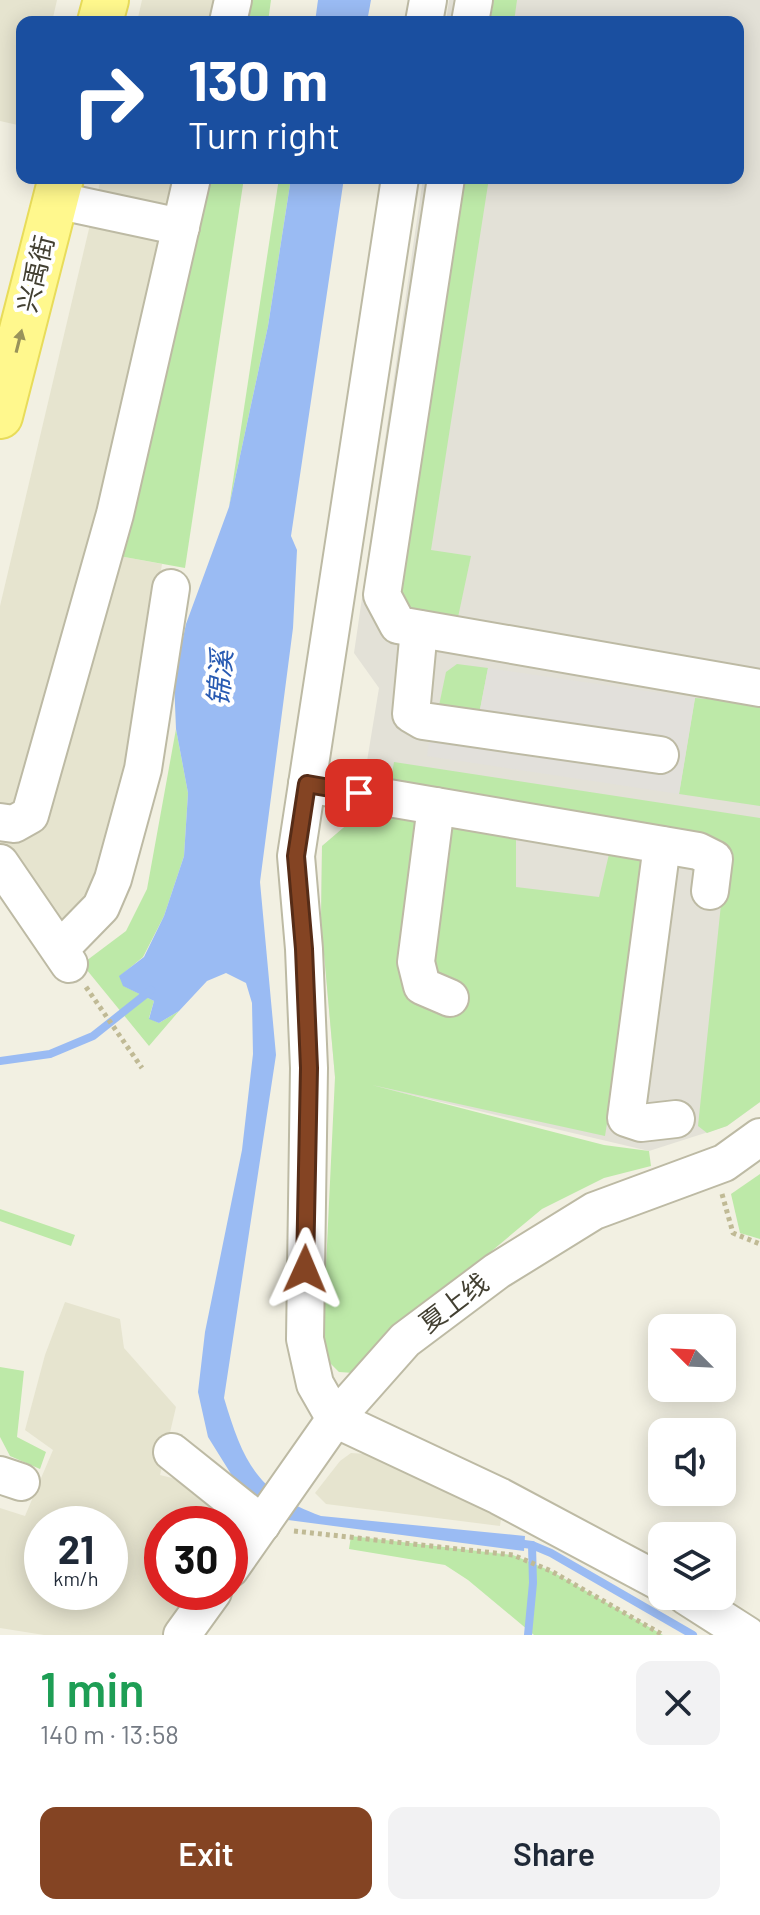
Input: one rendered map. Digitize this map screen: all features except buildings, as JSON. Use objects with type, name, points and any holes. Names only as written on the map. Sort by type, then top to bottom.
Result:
[{"type":"main road","name":"兴禹街","points":[[0,301],[49,185]]},
{"type":"main road","name":"兴禹街","points":[[0,416],[49,185]]},
{"type":"street","points":[[0,822],[14,824],[30,815],[115,514],[191,184]]},
{"type":"street","points":[[399,184],[296,856],[309,1068],[305,1339],[315,1384],[335,1419],[499,1496],[648,1576]]},
{"type":"street","points":[[445,184],[382,595],[398,625],[760,688]]},
{"type":"street","points":[[49,185],[181,227]]},
{"type":"street","points":[[0,863],[64,956],[101,907],[113,879],[143,769],[171,588]]},
{"type":"street","points":[[419,629],[411,714],[423,721],[660,755]]},
{"type":"street","points":[[307,784],[698,851],[714,859],[710,891]]},
{"type":"street","points":[[436,806],[416,962],[422,986],[450,998]]},
{"type":"street","points":[[662,845],[626,1118],[641,1123],[676,1119]]},
{"type":"street","name":"夏上线","points":[[248,1544],[335,1419],[405,1340],[497,1271],[594,1211],[724,1163],[760,1137]]},
{"type":"street","points":[[172,1452],[262,1524]]},
{"type":"street","points":[[182,1635],[200,1610]]},
{"type":"street","points":[[708,1610],[747,1635]]},
{"type":"path","points":[[64,956],[142,1068]]},
{"type":"path","points":[[714,1166],[733,1233],[760,1244]]},
{"type":"path","points":[[262,1524],[289,1530],[513,1555],[551,1571],[663,1635]]},
{"type":"shaded area","points":[[0,0],[57,0],[53,16],[16,16],[16,125],[0,121]]},
{"type":"shaded area","points":[[142,0],[251,0],[247,16],[138,16]]},
{"type":"shaded area","points":[[449,0],[760,0],[760,1102],[727,1126],[649,1151],[335,1077],[321,920],[322,846],[358,816],[379,688],[354,653],[422,184],[744,184],[744,16],[447,16]]},
{"type":"shaded area","points":[[100,184],[208,184],[119,556],[162,564],[124,797],[96,887],[61,932],[0,842],[0,606]]},
{"type":"shaded area","points":[[488,668],[695,698],[679,794],[427,756],[432,720],[477,725]]},
{"type":"shaded area","points":[[65,1302],[120,1319],[124,1348],[176,1407],[160,1475],[196,1484],[217,1506],[144,1506],[144,1610],[186,1610],[168,1635],[44,1635],[0,1628],[0,1508],[24,1516],[24,1610],[128,1610],[128,1506],[29,1506],[53,1450],[25,1430],[45,1355]]},
{"type":"shaded area","points":[[351,1453],[367,1454],[502,1513],[500,1526],[326,1504],[315,1493],[340,1461]]},
{"type":"green space","points":[[251,0],[271,0],[269,16],[247,16]]},
{"type":"green space","points":[[494,0],[517,0],[515,16],[491,16]]},
{"type":"green space","points":[[208,184],[243,184],[185,568],[119,556]]},
{"type":"green space","points":[[278,184],[290,184],[268,326],[229,507]]},
{"type":"green space","points":[[464,184],[488,184],[431,550],[471,556],[457,622],[400,607],[399,579]]},
{"type":"green space","points":[[457,664],[488,668],[477,725],[436,720],[446,672]]},
{"type":"green space","points":[[695,698],[760,703],[760,806],[679,794]]},
{"type":"green space","points":[[176,729],[188,793],[184,856],[164,916],[143,957],[120,976],[124,986],[154,1001],[149,1018],[159,1023],[179,1011],[149,1046],[82,964],[126,931],[147,889]]},
{"type":"green space","points":[[394,762],[760,818],[760,1102],[727,1126],[707,1133],[698,1126],[726,856],[390,785]]},
{"type":"green space","points":[[383,810],[502,831],[516,839],[516,887],[599,897],[609,854],[639,854],[647,867],[605,1136],[372,1085],[604,1145],[649,1151],[651,1166],[604,1178],[542,1209],[367,1355],[354,1373],[339,1372],[329,1362],[323,1329],[335,1077],[321,920],[322,846],[357,816]]},
{"type":"green space","points":[[760,1174],[760,1239],[740,1233],[731,1194]]},
{"type":"green space","points":[[0,1209],[75,1235],[71,1246],[0,1221]]},
{"type":"green space","points":[[0,1367],[24,1371],[17,1437],[46,1452],[40,1469],[10,1456],[0,1437]]},
{"type":"green space","points":[[351,1536],[513,1555],[551,1571],[663,1635],[534,1635],[468,1580],[445,1565],[349,1549]]},
{"type":"water","points":[[318,0],[371,0],[368,16],[316,16]]},
{"type":"water","points":[[290,184],[343,184],[291,536],[297,550],[293,628],[260,882],[276,1055],[224,1398],[238,1440],[255,1472],[267,1485],[299,1507],[321,1516],[525,1536],[524,1551],[288,1520],[258,1507],[246,1498],[208,1437],[198,1392],[205,1332],[242,1150],[253,1054],[252,1003],[246,983],[226,973],[207,981],[179,1011],[159,1023],[149,1019],[154,1001],[123,986],[119,976],[144,957],[164,916],[184,856],[188,793],[176,729],[174,680],[186,624],[229,507],[268,326]]},
{"type":"waterway","name":"锦溪","points":[[0,1061],[50,1054],[93,1036],[151,990]]},
{"type":"waterway","points":[[517,1543],[551,1553],[693,1635]]},
{"type":"waterway","points":[[528,1635],[533,1583],[532,1545]]},
{"type":"route","points":[[305,1269],[309,1068],[296,856],[307,784],[359,793]]}]
